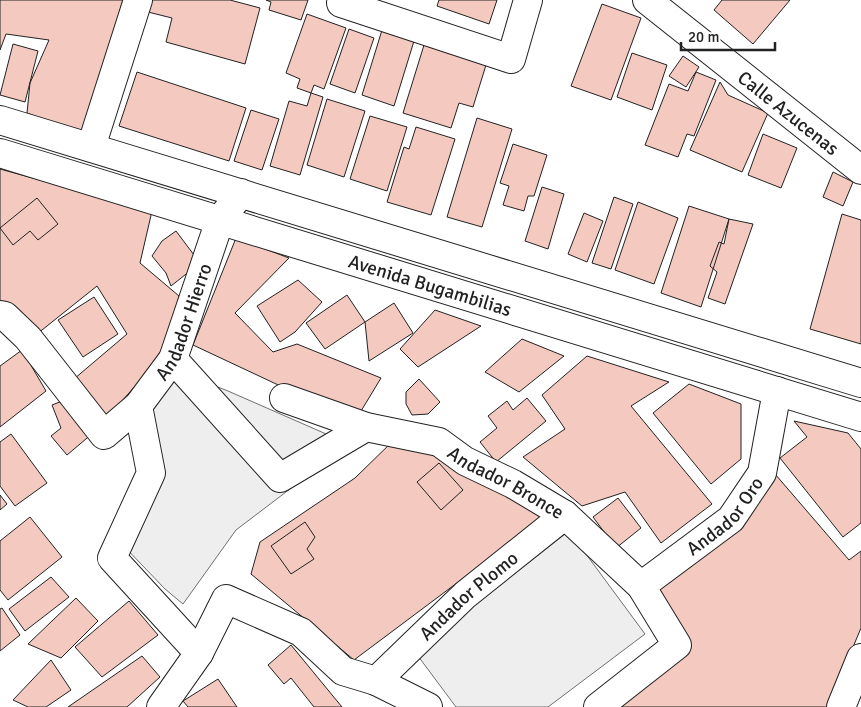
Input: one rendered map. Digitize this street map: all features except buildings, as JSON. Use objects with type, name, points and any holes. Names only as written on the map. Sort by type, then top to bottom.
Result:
[{"type":"street","points":[[91,147],[138,0]]},
{"type":"street","points":[[342,0],[341,3],[510,59],[528,0]]},
{"type":"street","name":"Calle Azucenas","points":[[647,0],[861,170]]},
{"type":"street","name":"Avenida Bugambilias","points":[[0,120],[861,383]]},
{"type":"street","name":"Avenida Bugambilias","points":[[0,153],[861,417]]},
{"type":"street","name":"Andador Hierro","points":[[0,315],[5,316],[28,338],[104,435],[138,406],[173,359],[220,220],[241,194]]},
{"type":"street","points":[[173,359],[280,478],[366,427]]},
{"type":"street","name":"Andador Oro","points":[[641,586],[731,519],[762,473],[777,391]]},
{"type":"street","name":"Andador Bronce","points":[[284,398],[366,427],[439,442],[465,461],[513,484],[565,515],[641,586],[677,644],[598,707]]},
{"type":"street","points":[[138,406],[151,473],[112,558],[199,653]]},
{"type":"street","name":"Andador Plomo","points":[[376,681],[465,595],[565,515]]},
{"type":"street","points":[[161,707],[199,653],[226,599],[301,632],[343,671],[376,681],[428,707]]},
{"type":"street","points":[[841,707],[861,658]]},
{"type":"shaded area","points":[[177,371],[333,437],[311,473],[236,530],[183,604],[165,589],[120,542],[151,425],[155,387]]},
{"type":"shaded area","points":[[569,531],[645,634],[548,707],[456,707],[415,652]]}]
